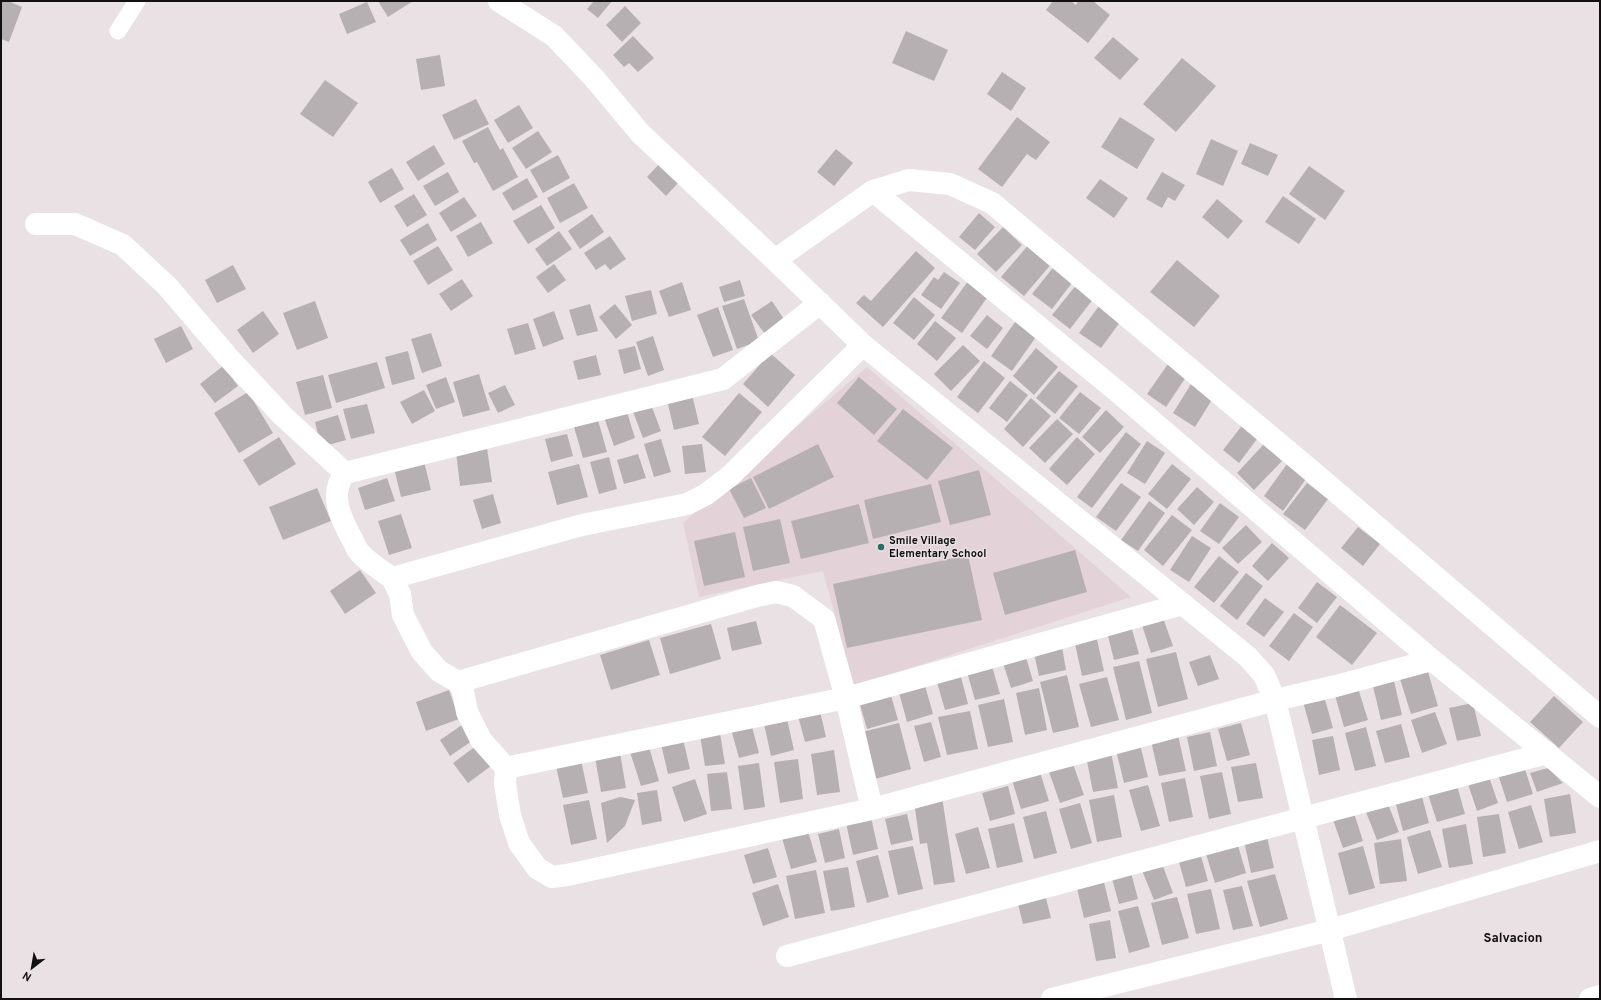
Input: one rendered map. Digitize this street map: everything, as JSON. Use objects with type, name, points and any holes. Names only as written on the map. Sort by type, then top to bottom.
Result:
[{"type":"street","points":[[498,1],[554,36],[594,78],[640,133],[863,345],[1248,657],[1264,675],[1275,700],[1346,999]]},
{"type":"street","points":[[775,260],[873,191],[909,180],[950,184],[992,203],[1314,473],[1600,717]]},
{"type":"street","points":[[873,191],[1118,392],[1432,660],[1600,797]]},
{"type":"street","points":[[36,224],[75,224],[123,245],[168,286],[227,356],[283,416],[345,473]]},
{"type":"street","points":[[820,303],[723,379],[345,473],[340,480],[337,488],[337,502],[342,519],[360,553],[381,571],[392,578],[400,594],[403,615],[422,652],[439,671],[458,682],[463,691],[466,712],[481,740],[506,768],[506,784],[510,815],[519,843],[537,868],[552,877],[567,876],[872,809],[1275,700],[1336,686],[1432,660]]},
{"type":"street","points":[[392,578],[582,525],[686,504],[705,495],[730,476],[863,345]]},
{"type":"street","points":[[458,682],[757,596],[776,592],[793,596],[824,619],[846,698],[872,809]]},
{"type":"street","points":[[506,768],[846,698],[1183,604]]},
{"type":"street","points":[[787,956],[1547,753]]},
{"type":"street","points":[[1052,999],[1330,930],[1600,851]]},
{"type":"street","points":[[1590,999],[1600,996]]},
{"type":"lane","points":[[118,31],[137,1]]},
{"type":"shaded area","name":"Smile Village Elementary School","points":[[867,367],[1131,597],[854,686],[823,571],[699,597],[683,523]]},
{"type":"building","points":[[1,1],[8,1],[22,7],[9,42],[1,39]]},
{"type":"building","points":[[378,1],[413,1],[388,17]]},
{"type":"building","points":[[594,1],[612,1],[598,18],[587,9]]},
{"type":"building","points":[[1053,1],[1071,1],[1076,5],[1078,1],[1093,1],[1110,15],[1088,43],[1046,10]]},
{"type":"building","points":[[367,2],[376,22],[347,34],[339,14]]},
{"type":"building","points":[[625,6],[641,23],[622,42],[606,25]]},
{"type":"building","points":[[906,31],[948,50],[934,81],[892,63]]},
{"type":"building","points":[[633,36],[654,58],[638,72],[629,63],[624,67],[613,55]]},
{"type":"building","points":[[1113,37],[1139,59],[1120,80],[1094,58]]},
{"type":"building","points":[[440,55],[445,86],[421,90],[416,59]]},
{"type":"building","points":[[1182,58],[1216,86],[1176,132],[1143,104]]},
{"type":"building","points":[[1002,72],[1026,88],[1011,111],[987,94]]},
{"type":"building","points":[[325,80],[358,103],[333,137],[300,114]]},
{"type":"building","points":[[476,99],[489,124],[454,140],[442,115]]},
{"type":"building","points":[[519,105],[533,128],[508,143],[494,120]]},
{"type":"building","points":[[1017,117],[1050,142],[1036,160],[1027,154],[1002,187],[978,169]]},
{"type":"building","points":[[1120,117],[1155,139],[1137,169],[1101,147]]},
{"type":"building","points":[[488,127],[500,150],[503,148],[518,177],[493,191],[477,162],[474,163],[462,141]]},
{"type":"building","points":[[538,131],[552,152],[526,169],[512,148]]},
{"type":"building","points":[[1211,139],[1238,151],[1223,186],[1196,174]]},
{"type":"building","points":[[1250,143],[1278,155],[1268,176],[1241,164]]},
{"type":"building","points":[[434,145],[445,164],[418,181],[406,162]]},
{"type":"building","points":[[836,149],[853,163],[834,186],[817,172]]},
{"type":"building","points":[[558,155],[570,178],[543,193],[530,170]]},
{"type":"building","points":[[661,162],[680,181],[666,196],[647,177]]},
{"type":"building","points":[[1309,166],[1345,191],[1325,220],[1289,194]]},
{"type":"building","points":[[392,168],[404,189],[380,203],[368,182]]},
{"type":"building","points":[[448,172],[459,192],[435,206],[423,186]]},
{"type":"building","points":[[1162,172],[1185,185],[1175,201],[1168,197],[1162,208],[1146,199]]},
{"type":"building","points":[[527,178],[538,197],[513,211],[502,193]]},
{"type":"building","points":[[1100,179],[1128,198],[1114,218],[1086,198]]},
{"type":"building","points":[[574,183],[588,208],[560,223],[547,198]]},
{"type":"building","points":[[414,194],[427,215],[407,227],[394,206]]},
{"type":"building","points":[[1283,196],[1316,219],[1299,244],[1265,222]]},
{"type":"building","points":[[464,197],[477,216],[451,232],[439,213]]},
{"type":"building","points":[[1217,199],[1243,221],[1228,239],[1202,217]]},
{"type":"building","points":[[541,205],[555,228],[528,244],[513,221]]},
{"type":"building","points":[[979,213],[995,227],[975,250],[959,237]]},
{"type":"building","points":[[592,214],[604,232],[580,249],[568,231]]},
{"type":"building","points":[[481,222],[493,243],[468,257],[456,236]]},
{"type":"building","points":[[428,223],[437,240],[410,256],[400,240]]},
{"type":"building","points":[[1003,227],[1022,245],[996,272],[977,254]]},
{"type":"building","points":[[559,231],[572,249],[547,266],[535,249]]},
{"type":"building","points":[[610,236],[626,259],[610,270],[605,264],[596,270],[584,253]]},
{"type":"building","points":[[1030,243],[1053,262],[1024,296],[1001,277]]},
{"type":"building","points":[[438,246],[453,270],[428,285],[413,261]]},
{"type":"building","points":[[916,251],[935,268],[883,327],[856,303],[864,295],[871,301]]},
{"type":"building","points":[[1177,260],[1220,296],[1194,327],[1150,292]]},
{"type":"building","points":[[554,264],[566,280],[548,293],[536,277]]},
{"type":"building","points":[[1056,264],[1075,279],[1052,309],[1032,294]]},
{"type":"building","points":[[233,265],[246,289],[217,303],[205,280]]},
{"type":"building","points":[[944,272],[960,283],[941,309],[921,295],[934,277],[938,280]]},
{"type":"building","points":[[462,279],[473,296],[451,311],[439,294]]},
{"type":"building","points":[[740,280],[745,296],[724,302],[719,287]]},
{"type":"building","points":[[969,280],[989,295],[962,333],[941,318]]},
{"type":"building","points":[[682,282],[691,310],[669,317],[659,291]]},
{"type":"building","points":[[1077,284],[1094,298],[1070,329],[1052,315]]},
{"type":"building","points":[[651,290],[657,314],[632,321],[625,296]]},
{"type":"building","points":[[914,297],[935,315],[914,340],[893,323]]},
{"type":"building","points":[[744,299],[759,341],[737,349],[722,306]]},
{"type":"building","points":[[315,301],[328,338],[297,350],[283,313]]},
{"type":"building","points":[[772,301],[785,321],[765,334],[751,315]]},
{"type":"building","points":[[1102,302],[1123,318],[1101,348],[1079,333]]},
{"type":"building","points":[[590,304],[598,331],[577,336],[569,310]]},
{"type":"building","points":[[615,304],[632,325],[616,339],[599,317]]},
{"type":"building","points":[[718,307],[733,350],[713,357],[697,315]]},
{"type":"building","points":[[263,311],[279,334],[253,353],[237,330]]},
{"type":"building","points":[[554,311],[564,339],[543,347],[533,319]]},
{"type":"building","points":[[987,315],[1003,328],[987,349],[970,336]]},
{"type":"building","points":[[935,321],[956,338],[937,361],[917,344]]},
{"type":"building","points":[[1015,322],[1036,337],[1012,371],[991,356]]},
{"type":"building","points":[[528,323],[536,349],[515,355],[507,329]]},
{"type":"building","points":[[181,326],[193,349],[166,363],[154,339]]},
{"type":"building","points":[[431,333],[442,366],[422,373],[411,339]]},
{"type":"building","points":[[653,336],[664,370],[648,376],[636,342]]},
{"type":"building","points":[[963,345],[980,361],[951,391],[934,374]]},
{"type":"building","points":[[635,346],[641,369],[624,374],[618,350]]},
{"type":"building","points":[[1036,348],[1058,367],[1034,395],[1013,376]]},
{"type":"building","points":[[408,351],[415,379],[392,385],[385,357]]},
{"type":"building","points":[[770,353],[795,375],[768,407],[743,384]]},
{"type":"building","points":[[596,355],[601,375],[578,380],[573,361]]},
{"type":"building","points":[[984,361],[1005,378],[978,413],[957,397]]},
{"type":"building","points":[[377,362],[385,388],[336,403],[328,375]]},
{"type":"building","points":[[1168,364],[1186,377],[1166,407],[1147,394]]},
{"type":"building","points":[[223,366],[238,386],[215,403],[200,384]]},
{"type":"building","points":[[1059,371],[1078,386],[1055,414],[1036,398]]},
{"type":"building","points":[[479,374],[490,410],[463,417],[453,382]]},
{"type":"building","points":[[323,375],[332,408],[305,415],[296,382]]},
{"type":"building","points":[[446,377],[455,402],[436,409],[426,385]]},
{"type":"building","points":[[859,377],[897,409],[874,435],[837,403]]},
{"type":"building","points":[[1010,381],[1028,395],[1007,422],[989,408]]},
{"type":"building","points":[[1191,384],[1213,398],[1195,427],[1173,413]]},
{"type":"building","points":[[505,385],[515,405],[498,413],[488,393]]},
{"type":"building","points":[[424,390],[435,411],[412,424],[400,402]]},
{"type":"building","points":[[248,392],[273,433],[239,453],[214,413]]},
{"type":"building","points":[[1080,392],[1101,408],[1079,434],[1059,418]]},
{"type":"building","points":[[739,393],[762,412],[725,456],[702,437]]},
{"type":"building","points":[[692,394],[699,424],[674,430],[667,400]]},
{"type":"building","points":[[1031,398],[1051,416],[1023,447],[1004,429]]},
{"type":"building","points":[[650,402],[661,431],[643,438],[632,409]]},
{"type":"building","points":[[367,404],[375,433],[351,439],[343,409]]},
{"type":"building","points":[[626,409],[635,438],[614,446],[604,417]]},
{"type":"building","points":[[903,409],[953,448],[927,480],[877,441]]},
{"type":"building","points":[[1106,410],[1124,427],[1100,453],[1082,437]]},
{"type":"building","points":[[338,415],[346,440],[321,447],[315,422]]},
{"type":"building","points":[[1057,419],[1073,434],[1045,463],[1029,448]]},
{"type":"building","points":[[598,420],[607,452],[583,458],[574,427]]},
{"type":"building","points":[[1244,423],[1260,435],[1239,463],[1223,450]]},
{"type":"building","points":[[1126,432],[1141,444],[1092,508],[1077,497]]},
{"type":"building","points":[[567,434],[573,456],[551,462],[545,439]]},
{"type":"building","points":[[279,437],[296,464],[259,486],[243,460]]},
{"type":"building","points":[[1077,437],[1095,454],[1067,485],[1049,469]]},
{"type":"building","points":[[661,439],[671,472],[654,477],[644,444]]},
{"type":"building","points":[[1147,441],[1165,453],[1145,484],[1127,473]]},
{"type":"building","points":[[702,444],[706,472],[685,474],[682,446]]},
{"type":"building","points":[[818,444],[834,477],[769,509],[753,477]]},
{"type":"building","points":[[1264,444],[1282,461],[1254,490],[1237,473]]},
{"type":"building","points":[[487,448],[492,482],[460,486],[456,452]]},
{"type":"building","points":[[638,454],[646,478],[624,484],[617,460]]},
{"type":"building","points":[[609,457],[617,489],[599,494],[590,462]]},
{"type":"building","points":[[424,461],[431,490],[401,497],[394,468]]},
{"type":"building","points":[[579,464],[588,497],[557,505],[548,472]]},
{"type":"building","points":[[1172,464],[1191,479],[1167,509],[1148,494]]},
{"type":"building","points":[[1287,464],[1306,479],[1283,511],[1264,496]]},
{"type":"building","points":[[979,470],[991,515],[950,525],[938,481]]},
{"type":"building","points":[[387,478],[395,501],[365,510],[358,488]]},
{"type":"building","points":[[751,478],[766,508],[744,518],[729,489]]},
{"type":"building","points":[[1121,483],[1141,497],[1116,531],[1096,517]]},
{"type":"building","points":[[1307,483],[1328,499],[1305,530],[1283,514]]},
{"type":"building","points":[[931,484],[941,522],[873,539],[864,500]]},
{"type":"building","points":[[1197,487],[1214,502],[1194,525],[1177,509]]},
{"type":"building","points":[[317,488],[331,521],[283,540],[269,507]]},
{"type":"building","points":[[493,494],[501,523],[482,529],[473,500]]},
{"type":"building","points":[[1149,501],[1165,513],[1138,551],[1121,540]]},
{"type":"building","points":[[1220,503],[1239,517],[1219,544],[1200,531]]},
{"type":"building","points":[[859,504],[869,543],[801,559],[791,521]]},
{"type":"building","points":[[401,514],[412,548],[389,555],[378,521]]},
{"type":"building","points":[[1172,515],[1192,530],[1163,566],[1144,550]]},
{"type":"building","points":[[780,519],[790,563],[753,571],[743,527]]},
{"type":"building","points":[[1246,525],[1262,542],[1238,564],[1222,548]]},
{"type":"building","points":[[1358,527],[1380,544],[1363,566],[1341,548]]},
{"type":"building","points":[[735,532],[745,577],[704,586],[694,541]]},
{"type":"building","points":[[1192,536],[1211,548],[1189,582],[1170,570]]},
{"type":"building","points":[[1272,543],[1289,558],[1268,581],[1252,566]]},
{"type":"building","points":[[1075,550],[1087,592],[1005,615],[993,573]]},
{"type":"building","points":[[968,555],[982,620],[847,648],[833,584]]},
{"type":"building","points":[[1219,556],[1239,572],[1214,603],[1194,587]]},
{"type":"building","points":[[360,570],[376,593],[345,614],[330,591]]},
{"type":"building","points":[[1246,573],[1263,586],[1237,620],[1220,606]]},
{"type":"building","points":[[1317,582],[1337,597],[1317,623],[1298,608]]},
{"type":"building","points":[[1265,598],[1284,612],[1264,637],[1246,624]]},
{"type":"building","points":[[1340,605],[1377,633],[1352,665],[1316,637]]},
{"type":"building","points":[[1294,613],[1313,627],[1289,661],[1269,646]]},
{"type":"building","points":[[1162,615],[1173,646],[1151,653],[1141,622]]},
{"type":"building","points":[[756,621],[762,644],[732,651],[727,628]]},
{"type":"building","points":[[711,624],[721,659],[670,674],[660,638]]},
{"type":"building","points":[[1131,626],[1139,654],[1114,660],[1107,632]]},
{"type":"building","points":[[1096,635],[1104,671],[1082,676],[1074,639]]},
{"type":"building","points":[[649,640],[660,675],[611,690],[600,655]]},
{"type":"building","points":[[1062,647],[1066,670],[1039,676],[1034,653]]},
{"type":"building","points":[[1176,652],[1188,699],[1158,707],[1146,659]]},
{"type":"building","points":[[1025,654],[1033,681],[1011,688],[1002,660]]},
{"type":"building","points":[[1210,655],[1219,679],[1198,686],[1189,662]]},
{"type":"building","points":[[1139,661],[1152,713],[1126,720],[1113,667]]},
{"type":"building","points":[[992,666],[1000,694],[975,700],[967,672]]},
{"type":"building","points":[[1428,672],[1438,706],[1411,714],[1400,679]]},
{"type":"building","points":[[960,673],[968,704],[945,710],[936,679]]},
{"type":"building","points":[[1067,675],[1079,727],[1053,733],[1040,682]]},
{"type":"building","points":[[1107,677],[1119,720],[1091,727],[1079,684]]},
{"type":"building","points":[[1393,677],[1402,715],[1381,720],[1372,682]]},
{"type":"building","points":[[924,682],[933,714],[907,722],[898,689]]},
{"type":"building","points":[[1357,685],[1368,720],[1344,727],[1334,692]]},
{"type":"building","points":[[1039,688],[1047,730],[1025,735],[1016,693]]},
{"type":"building","points":[[449,690],[459,719],[426,731],[416,702]]},
{"type":"building","points":[[890,692],[898,720],[867,729],[859,701]]},
{"type":"building","points":[[1324,696],[1333,728],[1312,734],[1303,702]]},
{"type":"building","points":[[1554,696],[1583,722],[1559,748],[1530,722]]},
{"type":"building","points":[[1004,699],[1013,742],[988,747],[978,705]]},
{"type":"building","points":[[1473,703],[1481,736],[1457,741],[1449,708]]},
{"type":"building","points":[[820,711],[826,737],[805,742],[798,716]]},
{"type":"building","points":[[970,711],[978,749],[947,755],[938,717]]},
{"type":"building","points":[[1435,712],[1447,744],[1422,753],[1411,720]]},
{"type":"building","points":[[787,719],[794,750],[771,756],[764,724]]},
{"type":"building","points":[[931,722],[941,757],[924,762],[914,726]]},
{"type":"building","points":[[751,723],[759,753],[739,758],[731,729]]},
{"type":"building","points":[[899,723],[911,769],[875,779],[862,732]]},
{"type":"building","points":[[1241,723],[1250,755],[1227,761],[1218,729]]},
{"type":"building","points":[[1401,724],[1410,757],[1385,763],[1376,731]]},
{"type":"building","points":[[462,725],[472,741],[450,756],[440,740]]},
{"type":"building","points":[[1366,727],[1376,766],[1355,771],[1345,733]]},
{"type":"building","points":[[1210,732],[1217,766],[1194,771],[1187,737]]},
{"type":"building","points":[[720,733],[725,764],[705,766],[700,735]]},
{"type":"building","points":[[1178,735],[1186,771],[1159,776],[1151,741]]},
{"type":"building","points":[[1333,736],[1340,770],[1319,775],[1312,740]]},
{"type":"building","points":[[683,739],[690,769],[668,774],[661,744]]},
{"type":"building","points":[[480,743],[495,763],[468,783],[453,763]]},
{"type":"building","points":[[1140,744],[1148,777],[1124,783],[1116,750]]},
{"type":"building","points":[[649,747],[659,781],[641,786],[630,752]]},
{"type":"building","points":[[834,750],[840,792],[817,795],[811,754]]},
{"type":"building","points":[[1111,752],[1118,788],[1093,792],[1086,756]]},
{"type":"building","points":[[620,753],[626,788],[601,792],[595,757]]},
{"type":"building","points":[[798,759],[803,799],[780,803],[774,762]]},
{"type":"building","points":[[581,760],[588,793],[563,798],[556,766]]},
{"type":"building","points":[[1072,761],[1084,795],[1060,803],[1048,769]]},
{"type":"building","points":[[759,763],[765,807],[744,810],[738,766]]},
{"type":"building","points":[[1256,763],[1263,798],[1238,802],[1231,767]]},
{"type":"building","points":[[1523,763],[1533,794],[1507,802],[1497,771]]},
{"type":"building","points":[[1548,768],[1563,783],[1537,792],[1530,773]]},
{"type":"building","points":[[1039,769],[1049,801],[1021,809],[1011,777]]},
{"type":"building","points":[[727,772],[732,809],[711,811],[707,774]]},
{"type":"building","points":[[1222,772],[1231,814],[1209,819],[1200,776]]},
{"type":"building","points":[[1488,774],[1498,803],[1477,811],[1467,781]]},
{"type":"building","points":[[1185,778],[1193,817],[1169,822],[1161,783]]},
{"type":"building","points":[[695,779],[707,814],[684,822],[672,787]]},
{"type":"building","points":[[1456,782],[1465,814],[1437,822],[1427,791]]},
{"type":"building","points":[[1148,785],[1160,826],[1141,831],[1129,790]]},
{"type":"building","points":[[1008,786],[1015,814],[990,821],[982,793]]},
{"type":"building","points":[[657,790],[662,821],[642,825],[637,793]]},
{"type":"building","points":[[1421,793],[1429,823],[1403,831],[1395,801]]},
{"type":"building","points":[[1570,794],[1576,833],[1550,837],[1544,799]]},
{"type":"building","points":[[1114,795],[1122,837],[1097,842],[1089,800]]},
{"type":"building","points":[[620,797],[635,800],[625,826],[607,843],[601,803]]},
{"type":"building","points":[[942,797],[955,882],[934,885],[927,843],[920,844],[914,801]]},
{"type":"building","points":[[1386,799],[1399,832],[1377,840],[1364,807]]},
{"type":"building","points":[[589,800],[597,839],[571,845],[563,805]]},
{"type":"building","points":[[1080,803],[1092,843],[1071,849],[1059,809]]},
{"type":"building","points":[[1531,805],[1543,842],[1519,849],[1508,812]]},
{"type":"building","points":[[1353,810],[1363,841],[1343,848],[1332,817]]},
{"type":"building","points":[[1046,811],[1057,853],[1034,859],[1023,817]]},
{"type":"building","points":[[907,814],[913,840],[891,845],[885,819]]},
{"type":"building","points":[[1499,814],[1506,853],[1483,857],[1477,817]]},
{"type":"building","points":[[871,817],[878,849],[853,855],[846,823]]},
{"type":"building","points":[[1014,823],[1023,862],[997,868],[988,829]]},
{"type":"building","points":[[1466,824],[1473,864],[1449,868],[1442,829]]},
{"type":"building","points":[[978,827],[990,868],[966,874],[955,834]]},
{"type":"building","points":[[839,829],[845,858],[825,863],[818,834]]},
{"type":"building","points":[[1430,830],[1442,867],[1418,874],[1407,837]]},
{"type":"building","points":[[808,831],[817,862],[791,869],[782,838]]},
{"type":"building","points":[[1267,837],[1274,868],[1251,873],[1244,841]]},
{"type":"building","points":[[1401,839],[1407,881],[1380,884],[1374,843]]},
{"type":"building","points":[[1237,842],[1246,873],[1215,883],[1205,851]]},
{"type":"building","points":[[913,846],[923,889],[898,895],[888,851]]},
{"type":"building","points":[[1363,846],[1375,888],[1349,895],[1338,853]]},
{"type":"building","points":[[768,848],[777,877],[753,884],[744,855]]},
{"type":"building","points":[[1199,849],[1208,881],[1186,887],[1177,855]]},
{"type":"building","points":[[878,855],[889,897],[867,903],[856,861]]},
{"type":"building","points":[[1161,861],[1173,893],[1154,900],[1141,868]]},
{"type":"building","points":[[848,867],[855,907],[831,911],[823,871]]},
{"type":"building","points":[[1130,869],[1138,899],[1119,904],[1111,875]]},
{"type":"building","points":[[816,870],[825,913],[795,919],[786,876]]},
{"type":"building","points":[[1275,874],[1288,919],[1260,927],[1247,881]]},
{"type":"building","points":[[1103,878],[1111,911],[1084,918],[1076,884]]},
{"type":"building","points":[[778,884],[789,917],[763,926],[752,893]]},
{"type":"building","points":[[1242,886],[1253,926],[1233,930],[1223,890]]},
{"type":"building","points":[[1211,889],[1220,929],[1196,934],[1187,894]]},
{"type":"building","points":[[1045,894],[1051,918],[1023,924],[1017,900]]},
{"type":"building","points":[[1177,897],[1189,938],[1162,945],[1151,903]]},
{"type":"building","points":[[1138,906],[1150,947],[1129,953],[1118,911]]},
{"type":"building","points":[[1110,920],[1116,958],[1096,961],[1089,924]]},
{"type":"place","name":"Smile Village Elementary School","points":[[881,547]]},
{"type":"district","name":"Salvacion","points":[[1513,939]]}]
